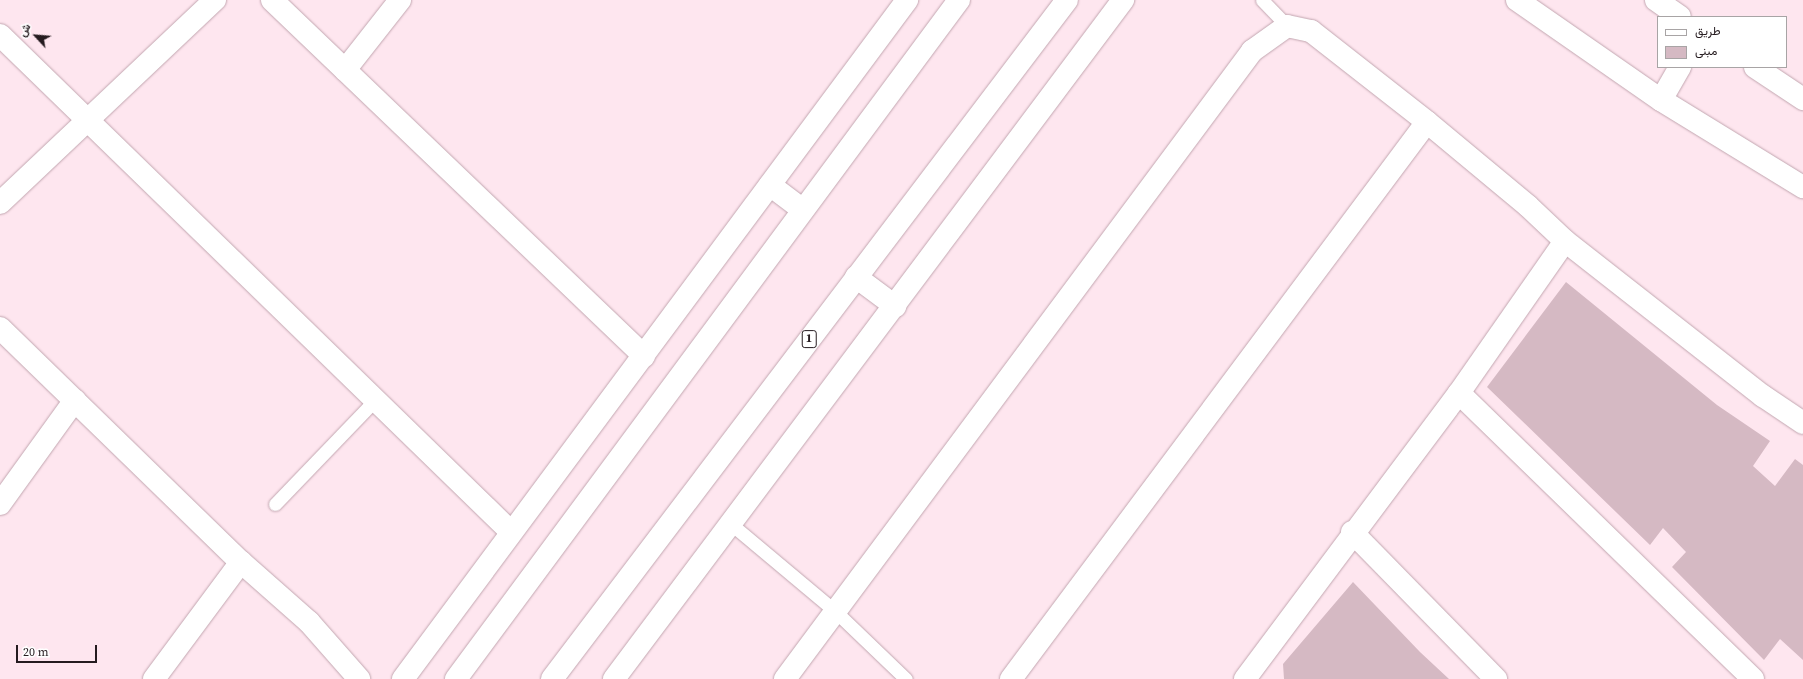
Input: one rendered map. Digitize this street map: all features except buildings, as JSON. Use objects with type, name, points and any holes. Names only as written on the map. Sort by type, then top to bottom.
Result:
[{"type":"main road","points":[[0,203],[215,0]]},
{"type":"main road","points":[[272,0],[644,356]]},
{"type":"main road","points":[[345,70],[400,0]]},
{"type":"main road","points":[[403,679],[907,0]]},
{"type":"main road","points":[[456,679],[959,0]]},
{"type":"main road","name":"1","points":[[552,679],[1067,0]]},
{"type":"main road","points":[[614,679],[1123,0]]},
{"type":"main road","points":[[1517,0],[1660,100],[1803,187]]},
{"type":"main road","points":[[1656,0],[1679,16]]},
{"type":"main road","points":[[785,679],[1252,51],[1286,26],[1311,31],[1427,122],[1528,206],[1565,241],[1763,396],[1803,423]]},
{"type":"main road","points":[[0,35],[86,122],[511,532]]},
{"type":"main road","points":[[1660,100],[1679,68]]},
{"type":"main road","points":[[1756,68],[1803,99]]},
{"type":"main road","points":[[1011,679],[1427,122]]},
{"type":"main road","points":[[770,185],[803,210]]},
{"type":"main road","points":[[1245,679],[1352,532],[1459,393],[1565,241]]},
{"type":"main road","points":[[856,277],[895,306]]},
{"type":"main road","points":[[0,328],[241,562],[309,622],[358,679]]},
{"type":"main road","points":[[1459,393],[1753,679]]},
{"type":"main road","points":[[0,504],[75,400]]},
{"type":"main road","points":[[1352,532],[1496,679]]},
{"type":"main road","points":[[154,679],[241,562]]},
{"type":"lane","points":[[1262,0],[1286,26]]},
{"type":"lane","points":[[275,504],[374,400]]},
{"type":"lane","points":[[731,524],[835,611],[906,679]]}]
